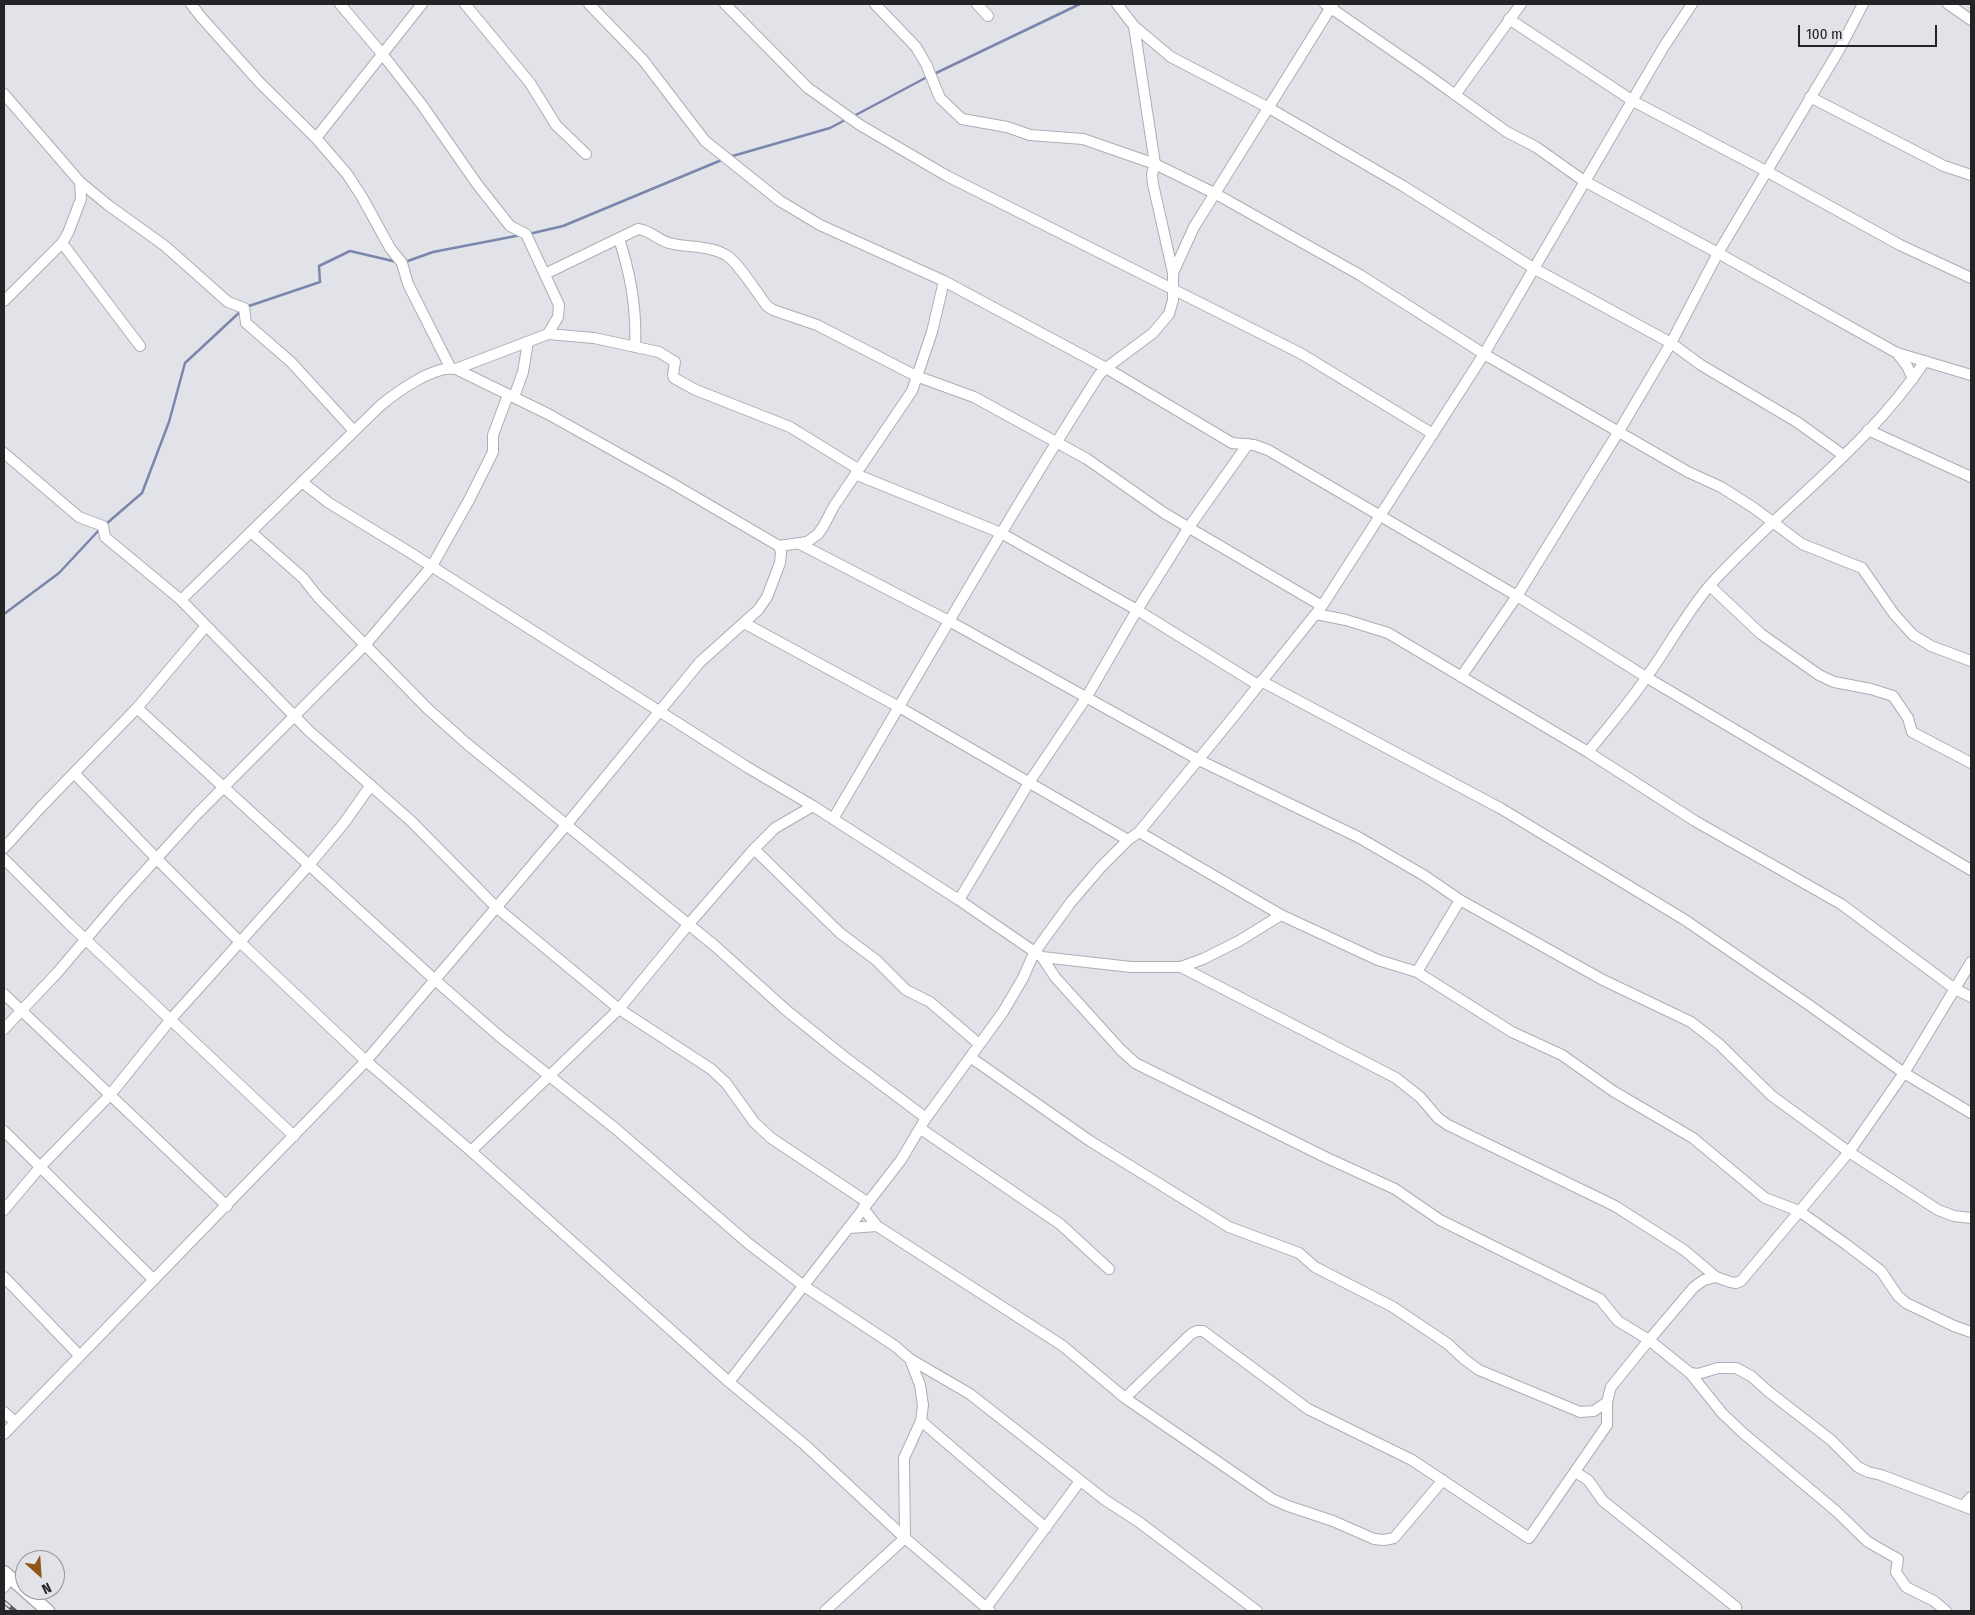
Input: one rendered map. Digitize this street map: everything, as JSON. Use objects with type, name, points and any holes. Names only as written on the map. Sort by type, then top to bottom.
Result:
[{"type":"street","points":[[191,4],[201,18],[261,84],[316,138],[347,174],[390,248],[402,263],[408,284],[454,369],[548,414],[779,546],[807,542],[818,534],[856,472],[912,390],[932,332],[944,281]]},
{"type":"street","points":[[340,4],[422,105],[477,184],[510,226],[526,234],[559,305],[558,317],[548,334]]},
{"type":"street","points":[[316,138],[422,4]]},
{"type":"street","points":[[465,4],[530,83],[556,125],[586,154]]},
{"type":"street","points":[[589,4],[643,60],[705,141],[780,201],[829,229],[944,281],[1106,368],[1232,443],[1248,444],[1268,450],[1379,517],[1517,596],[1646,677],[1971,870]]},
{"type":"street","points":[[725,4],[808,88],[860,125],[947,176],[1300,353],[1433,434]]},
{"type":"street","points":[[875,4],[916,47],[926,64],[940,98],[962,119],[1007,127],[1030,135],[1083,139],[1155,164],[1216,194],[1360,275],[1484,354],[1688,472],[1721,487],[1754,508],[1802,544],[1862,568],[1894,614],[1913,635],[1931,646],[1971,661]]},
{"type":"street","points":[[977,4],[988,16]]},
{"type":"street","points":[[1117,4],[1134,26],[1171,57],[1269,108],[1402,186],[1535,269],[1671,343],[1701,365],[1797,422],[1844,455]]},
{"type":"street","points":[[1455,95],[1521,4]]},
{"type":"street","points":[[729,1382],[901,1160],[926,1118],[1003,1012],[1071,902],[1101,866],[1139,832],[1319,610],[1484,354],[1535,269],[1584,181],[1692,4]]},
{"type":"street","points":[[1461,677],[1517,596],[1619,431],[1671,343],[1718,253],[1839,50],[1863,4]]},
{"type":"street","points":[[1948,4],[1971,20]]},
{"type":"street","points":[[1173,272],[1194,227],[1269,108],[1330,5],[1507,132],[1536,148],[1584,181],[1898,353],[1971,375]]},
{"type":"street","points":[[1509,19],[1634,101],[1900,245],[1971,278]]},
{"type":"street","points":[[833,819],[1001,533],[1055,443],[1099,375],[1153,333],[1169,314],[1173,300],[1173,272],[1153,184],[1152,174],[1155,164],[1134,26]]},
{"type":"street","points":[[1810,97],[1944,166],[1971,175]]},
{"type":"street","points":[[5,100],[80,182],[108,205],[165,246],[228,302],[244,308],[246,323],[291,362],[354,431]]},
{"type":"street","points":[[4,302],[62,243],[82,199],[80,182]]},
{"type":"street","points":[[545,274],[638,229],[672,244],[692,245],[727,255],[767,306],[773,310],[817,325],[916,376],[974,397],[1087,459],[1164,513],[1319,610],[1388,632],[1588,752],[1695,821],[1841,904],[1955,989],[1971,997]]},
{"type":"street","points":[[619,239],[634,293],[635,347]]},
{"type":"street","points":[[62,243],[140,346]]},
{"type":"street","points":[[180,600],[381,405],[406,386],[427,375],[454,369],[548,334],[594,338],[658,352],[673,360],[675,364],[673,377],[696,390],[790,427],[856,472],[1001,533],[1137,610],[1260,683],[1500,808],[1684,920],[1809,1005],[1904,1073],[1971,1113]]},
{"type":"street","points":[[4,1029],[222,788],[365,645],[432,566],[470,500],[493,452],[493,435],[523,372],[528,342]]},
{"type":"street","points":[[1898,353],[1913,379]]},
{"type":"street","points":[[1588,752],[1646,677],[1710,586],[1771,522],[1844,455],[1890,408],[1926,361]]},
{"type":"street","points":[[1868,430],[1971,477]]},
{"type":"street","points":[[959,900],[1030,782],[1086,698],[1137,610],[1189,527],[1248,444]]},
{"type":"street","points":[[4,454],[78,518],[103,526],[105,537],[180,600],[294,716],[411,821],[496,907],[619,1009],[711,1069],[726,1083],[754,1122],[771,1138],[865,1205],[877,1226],[1063,1346],[1126,1398],[1272,1499],[1333,1521],[1374,1539],[1384,1540],[1394,1538],[1443,1480]]},
{"type":"street","points":[[302,482],[329,503],[432,566],[660,712],[814,806],[959,900],[1038,955],[1055,977],[1120,1050],[1135,1063],[1318,1154],[1395,1189],[1440,1220],[1600,1299],[1618,1321],[1649,1340],[1690,1373],[1722,1413],[1743,1433],[1836,1511],[1868,1542],[1878,1550],[1898,1559],[1896,1572],[1906,1587],[1934,1601],[1946,1611]]},
{"type":"street","points":[[251,532],[303,578],[318,597],[428,709],[466,743],[715,946],[786,1010],[926,1118]]},
{"type":"street","points":[[798,543],[949,621],[1199,760],[1358,837],[1425,876],[1460,900],[1603,980],[1691,1022],[1719,1044],[1772,1096],[1849,1152],[1938,1210],[1954,1216],[1971,1218]]},
{"type":"street","points":[[4,1434],[366,1061],[567,824],[700,662],[744,622],[767,597],[780,563],[781,552],[779,546]]},
{"type":"street","points":[[1710,586],[1761,634],[1819,675],[1834,682],[1871,689],[1893,696],[1908,718],[1912,732],[1971,763]]},
{"type":"street","points":[[744,622],[899,707],[1128,840]]},
{"type":"street","points":[[4,848],[40,807],[137,708],[206,626]]},
{"type":"street","points":[[137,708],[222,788],[435,980],[550,1077],[616,1129],[749,1244],[804,1286],[895,1346],[910,1359],[970,1394],[1105,1500],[1139,1522],[1258,1611]]},
{"type":"street","points":[[74,773],[156,859],[241,943],[366,1061],[471,1151],[729,1382],[805,1445],[905,1538],[988,1610],[1080,1481]]},
{"type":"street","points":[[4,1210],[41,1166],[110,1095],[171,1019],[309,865],[344,823],[371,785]]},
{"type":"street","points":[[471,1151],[619,1009],[754,849],[775,828],[814,806]]},
{"type":"street","points":[[1139,832],[1281,915],[1378,960],[1417,972],[1512,1032],[1562,1055],[1613,1091],[1692,1138],[1765,1198],[1799,1211],[1882,1271],[1898,1296],[1906,1303],[1971,1332]]},
{"type":"street","points":[[754,849],[840,933],[876,960],[906,990],[930,1002],[979,1044]]},
{"type":"street","points":[[4,859],[86,940],[294,1136]]},
{"type":"street","points":[[1417,972],[1460,900]]},
{"type":"street","points":[[1038,955],[1131,967],[1182,967],[1239,942],[1281,915]]},
{"type":"street","points":[[1182,967],[1396,1078],[1420,1097],[1438,1118],[1448,1125],[1615,1206],[1684,1250],[1716,1277],[1736,1283],[1741,1281],[1849,1152],[1904,1073],[1971,962]]},
{"type":"street","points":[[4,994],[20,1012],[227,1206]]},
{"type":"street","points":[[970,1057],[1090,1141],[1221,1222],[1260,1240],[1299,1253],[1315,1268],[1393,1307],[1448,1344],[1479,1370],[1580,1412],[1594,1411],[1607,1402]]},
{"type":"street","points":[[921,1129],[1060,1224],[1109,1269]]},
{"type":"street","points":[[4,1131],[154,1280]]},
{"type":"street","points":[[849,1228],[877,1226]]},
{"type":"street","points":[[4,1277],[79,1355]]},
{"type":"street","points":[[1126,1398],[1191,1334],[1197,1330],[1203,1331],[1308,1409],[1412,1460],[1529,1538],[1607,1425],[1607,1402],[1611,1387],[1694,1287],[1704,1280],[1716,1277]]},
{"type":"street","points":[[825,1611],[905,1538],[904,1458],[921,1421],[923,1405],[920,1384],[910,1359]]},
{"type":"street","points":[[1690,1373],[1698,1374],[1718,1368],[1736,1368],[1751,1376],[1831,1440],[1858,1467],[1967,1508],[1971,1497]]},
{"type":"street","points":[[4,1412],[14,1422]]},
{"type":"street","points":[[921,1421],[1046,1528]]},
{"type":"street","points":[[1575,1472],[1588,1480],[1603,1501],[1736,1607],[1736,1611]]},
{"type":"street","points":[[6,1579],[48,1611]]},
{"type":"waterway","points":[[934,74],[1080,4]]},
{"type":"waterway","points":[[852,117],[929,76]]},
{"type":"waterway","points":[[729,157],[830,128],[847,119]]},
{"type":"waterway","points":[[529,234],[563,226],[724,159]]},
{"type":"waterway","points":[[405,262],[433,252],[521,235]]},
{"type":"waterway","points":[[246,307],[320,282],[319,266],[350,251],[397,262]]},
{"type":"waterway","points":[[106,524],[142,493],[169,422],[185,363],[241,311]]},
{"type":"waterway","points":[[4,614],[59,573],[100,529]]},
{"type":"railway","points":[[4,1602],[15,1611]]}]
